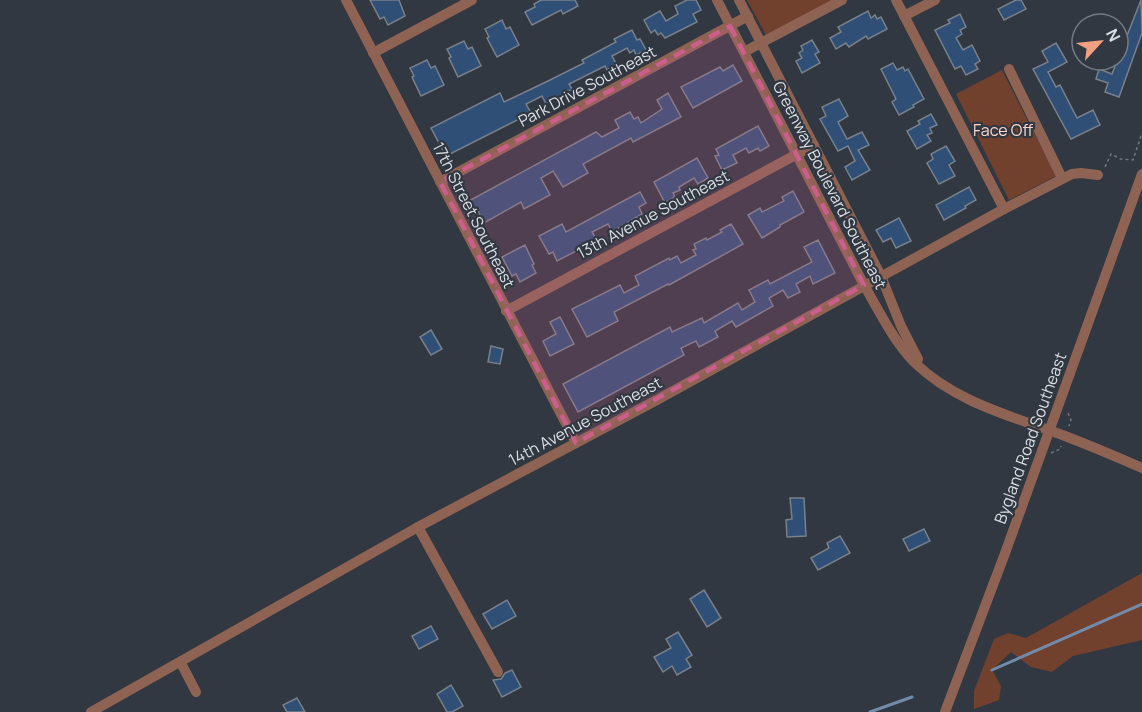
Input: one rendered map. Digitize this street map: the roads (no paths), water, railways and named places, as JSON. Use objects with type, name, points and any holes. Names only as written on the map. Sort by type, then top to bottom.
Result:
[{"type":"street","name":"17th Street Southeast","points":[[346,0],[576,443]]},
{"type":"street","points":[[373,53],[472,0]]},
{"type":"street","name":"Greenway Boulevard Southeast","points":[[717,0],[864,285],[904,350],[928,375],[962,397],[1142,468]]},
{"type":"street","name":"Greenway Boulevard Southeast","points":[[739,0],[881,276],[910,344],[928,375]]},
{"type":"street","points":[[744,52],[842,0]]},
{"type":"street","points":[[896,0],[1004,209]]},
{"type":"street","points":[[904,16],[935,0]]},
{"type":"street","name":"Park Drive Southeast","points":[[440,182],[748,16]]},
{"type":"street","points":[[1009,69],[1062,178]]},
{"type":"street","name":"13th Avenue Southeast","points":[[506,311],[814,145]]},
{"type":"street","name":"14th Avenue Southeast","points":[[91,712],[418,528],[1062,178],[1081,172],[1098,175]]},
{"type":"street","name":"Bygland Road Southeast","points":[[945,712],[1142,174]]},
{"type":"street","points":[[418,528],[498,672]]},
{"type":"street","points":[[181,663],[196,692]]},
{"type":"waterway","points":[[992,670],[1142,604]]},
{"type":"waterway","points":[[870,712],[912,697]]},
{"type":"park label","name":"Face Off","points":[[1003,130]]}]
